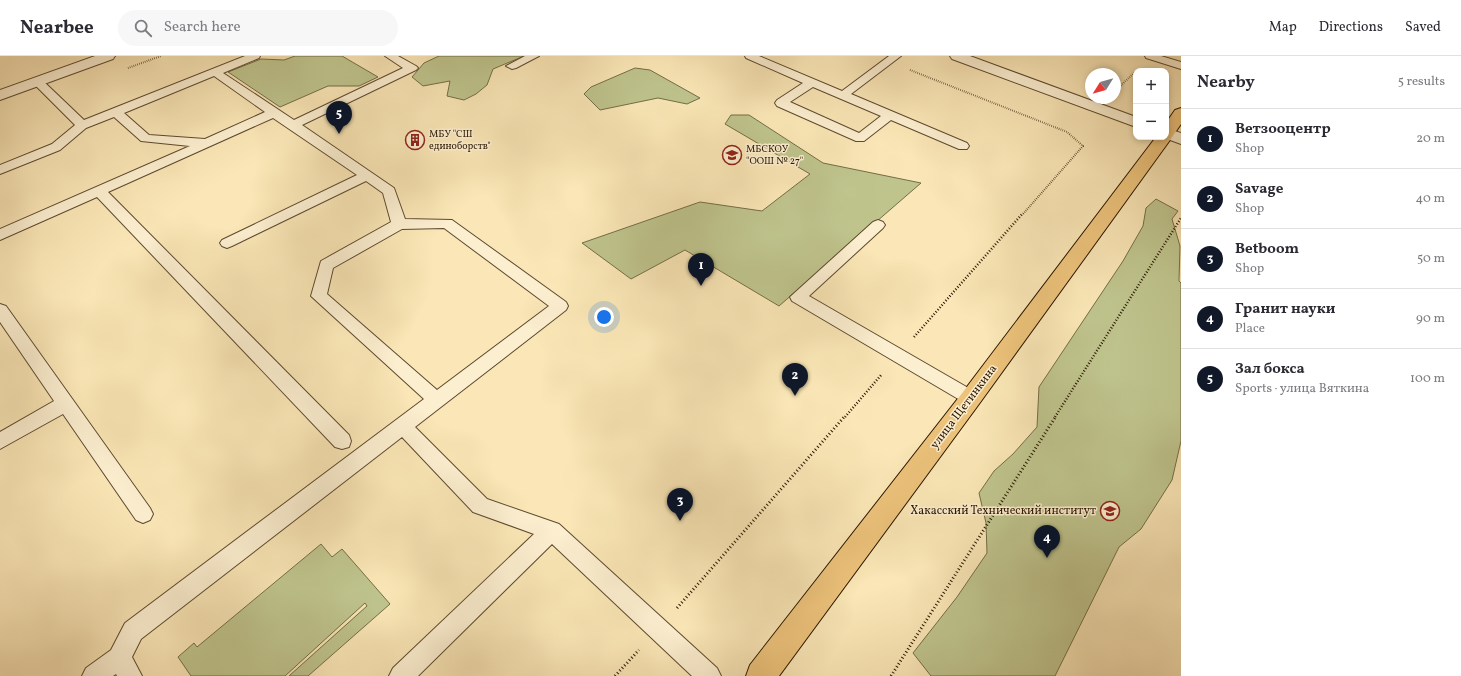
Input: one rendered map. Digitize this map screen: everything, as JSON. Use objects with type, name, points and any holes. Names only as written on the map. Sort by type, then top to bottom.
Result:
[{"type":"main road","points":[[1169,130],[1181,113]]},
{"type":"main road","name":"улица Щетинкина","points":[[762,676],[971,398],[1162,140]]},
{"type":"street","points":[[0,95],[108,56]]},
{"type":"street","points":[[957,56],[1133,121]]},
{"type":"street","points":[[1169,135],[1181,139]]},
{"type":"lane","points":[[0,170],[56,147],[82,125],[255,56]]},
{"type":"lane","points":[[293,125],[412,68],[390,56]]},
{"type":"lane","points":[[512,66],[534,56]]},
{"type":"lane","points":[[750,56],[963,146]]},
{"type":"lane","points":[[1150,56],[1181,66]]},
{"type":"lane","points":[[843,95],[892,59]]},
{"type":"lane","points":[[216,72],[389,191],[399,224]]},
{"type":"lane","points":[[37,81],[82,125]]},
{"type":"lane","points":[[812,82],[781,104],[860,138],[889,115]]},
{"type":"lane","points":[[116,112],[145,138],[207,144]]},
{"type":"lane","points":[[0,236],[274,113]]},
{"type":"lane","points":[[227,243],[367,176]]},
{"type":"lane","points":[[100,192],[342,441]]},
{"type":"lane","points":[[94,676],[124,667],[133,631],[560,306],[448,223],[399,224],[326,265],[319,296],[436,400]]},
{"type":"lane","points":[[878,225],[798,297],[971,398]]},
{"type":"lane","points":[[0,310],[143,514]]},
{"type":"lane","points":[[0,441],[66,403]]},
{"type":"lane","points":[[403,426],[480,506],[552,531],[709,676]]},
{"type":"lane","points":[[401,676],[552,531]]},
{"type":"path","points":[[615,676],[1083,146],[1067,132],[892,59]]},
{"type":"path","points":[[1121,87],[1133,74]]},
{"type":"path","points":[[891,676],[1181,218]]},
{"type":"green space","points":[[295,56],[342,56],[378,77],[359,86],[328,86],[280,107],[228,72],[261,59],[284,60]]},
{"type":"green space","points":[[439,56],[524,56],[493,69],[487,85],[476,94],[464,100],[447,96],[450,81],[423,86],[412,77],[424,63]]},
{"type":"green space","points":[[635,68],[650,70],[700,98],[687,104],[658,98],[600,110],[584,94],[591,87]]},
{"type":"green space","points":[[731,115],[749,115],[823,163],[921,183],[779,306],[685,250],[631,279],[582,243],[700,202],[762,211],[810,174],[725,124]]},
{"type":"green space","points":[[1156,199],[1178,211],[1172,219],[1180,246],[1181,441],[1172,480],[1141,529],[1119,547],[1055,676],[931,676],[913,653],[957,597],[987,553],[986,523],[979,493],[994,471],[1013,454],[1037,427],[1039,387],[1123,261],[1143,226],[1146,208]]},
{"type":"green space","points":[[321,544],[332,557],[342,549],[390,604],[308,676],[289,676],[367,606],[365,603],[285,676],[191,676],[178,657],[194,643],[197,647]]},
{"type":"place","name":"Зал бокса","points":[[339,134]]},
{"type":"place","name":"МБУ \"СШ единоборств\"","points":[[415,140]]},
{"type":"place","name":"МБСКОУ \"ООШ № 27\"","points":[[732,155]]},
{"type":"place","name":"Ветзооцентр","points":[[701,286]]},
{"type":"place","name":"Savage","points":[[795,396]]},
{"type":"place","name":"Хакасский Технический институт","points":[[1110,511]]},
{"type":"place","name":"Betboom","points":[[680,521]]},
{"type":"place","name":"Гранит науки","points":[[1047,558]]}]
